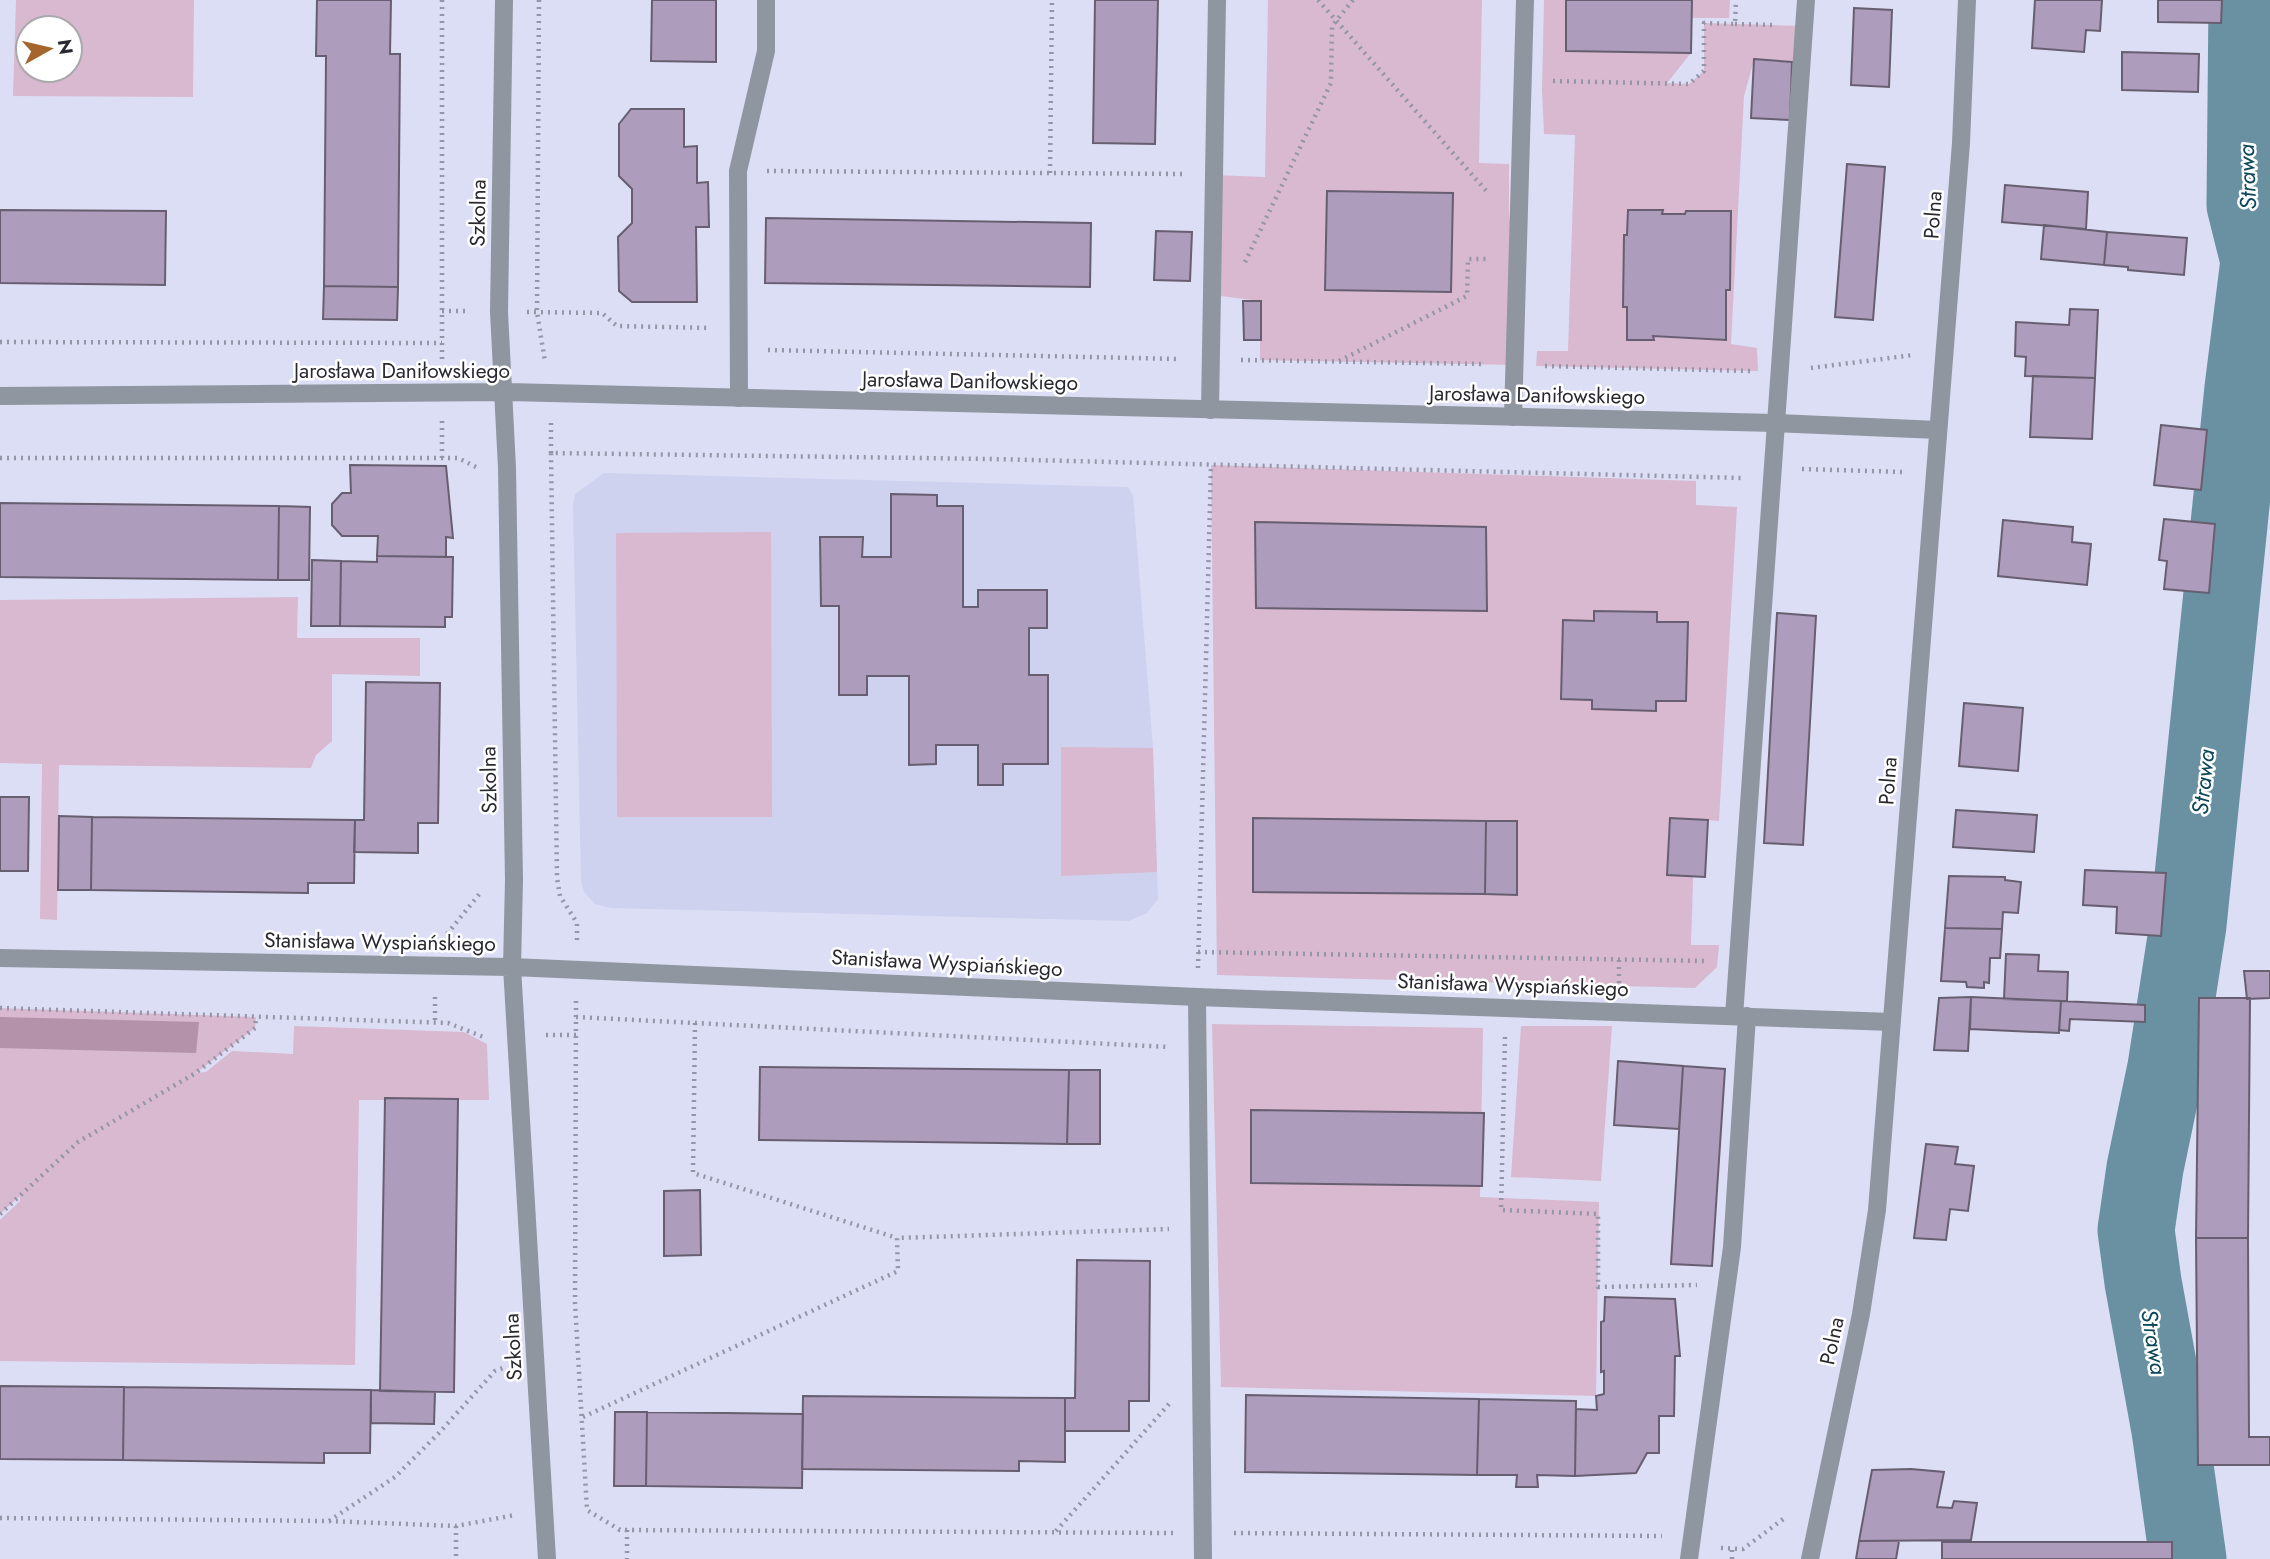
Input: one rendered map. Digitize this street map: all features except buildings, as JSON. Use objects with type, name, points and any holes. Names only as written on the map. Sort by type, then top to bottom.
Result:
[{"type":"street","name":"Szkolna","points":[[504,0],[499,312],[507,468],[514,880],[512,967],[547,1559]]},
{"type":"street","points":[[739,398],[738,171],[765,51],[766,0]]},
{"type":"street","points":[[1210,410],[1217,0]]},
{"type":"street","points":[[1513,417],[1525,0]]},
{"type":"street","points":[[1689,1559],[1732,1247],[1740,1016],[1737,962],[1806,0]]},
{"type":"street","name":"Polna","points":[[1810,1559],[1861,1314],[1877,1210],[1965,97],[1967,0]]},
{"type":"street","name":"Jarosława Daniłowskiego","points":[[0,396],[503,393],[1775,423],[1938,430]]},
{"type":"street","name":"Stanisława Wyspiańskiego","points":[[0,958],[512,967],[1196,997],[1892,1022]]},
{"type":"street","points":[[1196,997],[1203,1559]]},
{"type":"path","points":[[442,0],[442,458]]},
{"type":"path","points":[[539,0],[537,312],[551,394]]},
{"type":"path","points":[[1050,173],[1052,0]]},
{"type":"path","points":[[1318,0],[1509,216],[1519,217]]},
{"type":"path","points":[[1213,295],[1228,296],[1331,83],[1332,26],[1353,0]]},
{"type":"path","points":[[1735,24],[1736,0]]},
{"type":"path","points":[[1523,80],[1689,84],[1704,71],[1704,23],[1804,26]]},
{"type":"path","points":[[738,171],[1214,175]]},
{"type":"path","points":[[1339,362],[1467,296],[1468,259]]},
{"type":"path","points":[[442,310],[602,313],[617,326],[739,328]]},
{"type":"path","points":[[0,342],[442,343]]},
{"type":"path","points":[[739,349],[1778,372],[1945,352]]},
{"type":"path","points":[[0,458],[457,458],[477,468]]},
{"type":"path","points":[[1196,997],[1210,465]]},
{"type":"path","points":[[443,940],[482,891]]},
{"type":"path","points":[[1198,952],[1737,962]]},
{"type":"path","points":[[0,1007],[448,1023],[493,1040]]},
{"type":"path","points":[[0,1214],[78,1142],[194,1074],[255,1028],[256,1017]]},
{"type":"path","points":[[576,1017],[1197,1049]]},
{"type":"path","points":[[695,1023],[692,1173],[897,1238],[1170,1229]]},
{"type":"path","points":[[1505,1025],[1501,1210],[1598,1214],[1598,1287],[1727,1284]]},
{"type":"path","points":[[583,1417],[898,1272],[897,1238]]},
{"type":"path","points":[[328,1521],[395,1477],[439,1434],[495,1371],[510,1365]]},
{"type":"path","points":[[1055,1532],[1174,1398]]},
{"type":"path","points":[[0,1518],[328,1521],[456,1526],[519,1514]]},
{"type":"path","points":[[456,1526],[456,1559]]},
{"type":"path","points":[[627,1530],[627,1559]]},
{"type":"path","points":[[1732,1548],[1732,1559]]},
{"type":"shaded area","points":[[16,0],[194,0],[193,97],[13,96],[14,64],[14,84],[84,84],[84,14],[16,14]]},
{"type":"shaded area","points":[[1268,0],[1482,0],[1479,163],[1509,164],[1509,216],[1518,260],[1515,365],[1260,360],[1260,301],[1213,295],[1214,175],[1265,177]]},
{"type":"shaded area","points":[[1544,0],[1730,0],[1729,18],[1691,18],[1691,53],[1667,83],[1689,84],[1704,71],[1704,23],[1804,26],[1802,62],[1754,60],[1744,96],[1731,344],[1757,348],[1758,371],[1536,366],[1537,351],[1568,351],[1575,135],[1544,134]]},
{"type":"shaded area","points":[[1211,465],[1696,481],[1696,505],[1737,507],[1719,821],[1695,819],[1691,945],[1719,945],[1717,967],[1695,988],[1217,975]]},
{"type":"shaded area","points":[[604,473],[1128,487],[1133,495],[1153,748],[1158,899],[1147,913],[1129,921],[610,908],[595,904],[584,892],[581,881],[573,506],[575,494]]},
{"type":"shaded area","points":[[771,532],[772,817],[617,817],[616,533]]},
{"type":"shaded area","points":[[298,597],[297,638],[420,638],[420,676],[332,674],[332,741],[316,755],[311,768],[59,765],[57,920],[40,919],[42,764],[0,763],[0,600]]},
{"type":"shaded area","points":[[1061,747],[1153,748],[1157,872],[1061,876]]},
{"type":"shaded area","points":[[0,1008],[256,1017],[255,1028],[196,1073],[206,1072],[232,1051],[293,1054],[294,1026],[464,1032],[487,1044],[489,1100],[359,1100],[355,1365],[0,1361],[0,1220],[20,1201],[20,1196],[0,1214]]},
{"type":"shaded area","points":[[0,1017],[199,1022],[196,1053],[0,1048]]},
{"type":"shaded area","points":[[1212,1024],[1483,1028],[1480,1197],[1599,1202],[1596,1396],[1221,1387]]},
{"type":"shaded area","points":[[1521,1026],[1612,1026],[1601,1181],[1511,1177]]},
{"type":"waterway","name":"Strawa","points":[[2188,1559],[2170,1430],[2136,1230],[2145,1168],[2166,1067],[2188,925],[2243,388],[2259,261],[2245,205],[2247,0]]}]
